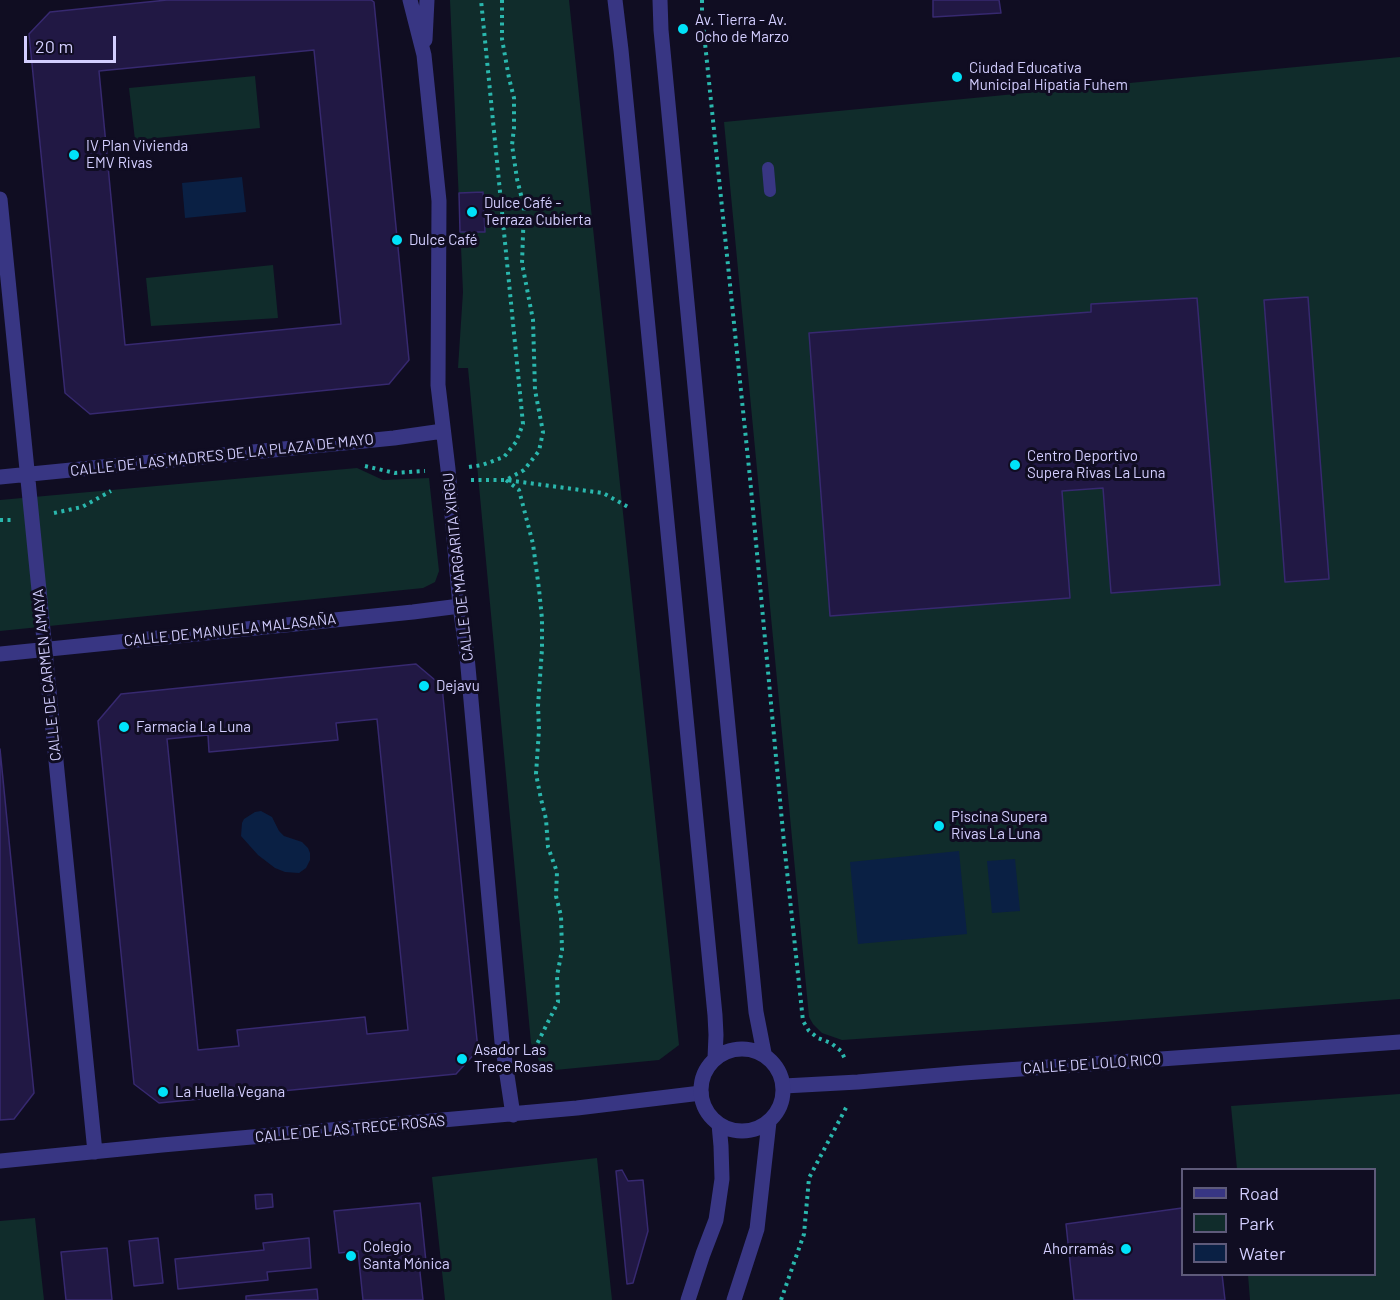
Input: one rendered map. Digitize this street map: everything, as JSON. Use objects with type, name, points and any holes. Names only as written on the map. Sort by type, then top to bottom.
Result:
[{"type":"street","name":"CALLE DE MARGARITA XIRGU","points":[[410,0],[424,55],[439,201],[438,385],[467,656],[502,1042],[513,1114]]},
{"type":"street","name":"CALLE DE MARGARITA XIRGU","points":[[424,55],[427,0]]},
{"type":"street","points":[[615,0],[715,1015],[715,1058]]},
{"type":"street","points":[[660,0],[712,573],[756,1011],[764,1053]]},
{"type":"street","name":"CALLE DE CARMEN AMAYA","points":[[0,199],[95,1152]]},
{"type":"street","name":"CALLE DE LAS MADRES DE LA PLAZA DE MAYO","points":[[0,477],[394,438],[443,431]]},
{"type":"street","name":"CALLE DE MANUELA MALASAÑA","points":[[0,654],[460,606]]},
{"type":"street","name":"CALLE DE LOLO RICO","points":[[784,1086],[1400,1042]]},
{"type":"street","points":[[738,1048],[764,1053],[781,1073],[784,1086],[783,1099],[778,1112],[757,1129],[731,1130],[719,1124],[710,1116],[700,1093],[706,1068],[726,1051],[738,1048]]},
{"type":"street","name":"CALLE DE LAS TRECE ROSAS","points":[[0,1161],[577,1108],[700,1093]]},
{"type":"street","points":[[735,1300],[757,1229],[768,1122]]},
{"type":"street","points":[[688,1300],[716,1220],[722,1179],[719,1124]]},
{"type":"lane","points":[[768,168],[770,191]]},
{"type":"path","points":[[449,475],[504,457],[516,442],[522,424],[481,0]]},
{"type":"path","points":[[502,0],[502,39],[514,98],[512,145],[524,207],[522,263],[533,320],[535,390],[543,432],[539,451],[524,470],[506,480]]},
{"type":"path","points":[[702,0],[803,1021],[809,1031],[841,1051],[846,1058],[846,1066]]},
{"type":"path","points":[[363,465],[395,473],[506,480],[603,493],[630,508]]},
{"type":"path","points":[[506,480],[519,490],[532,544],[539,589],[542,650],[536,774],[546,819],[548,847],[557,872],[556,896],[561,916],[562,950],[557,976],[558,1002],[529,1060]]},
{"type":"path","points":[[0,520],[31,519],[82,507],[114,489]]},
{"type":"path","points":[[781,1300],[804,1234],[809,1178],[848,1104],[848,1098]]},
{"type":"green space","points":[[450,0],[569,0],[679,1045],[659,1060],[555,1070],[540,1063],[531,1043],[468,368],[458,368],[463,292]]},
{"type":"green space","points":[[1400,57],[1400,999],[842,1040],[822,1033],[809,1017],[724,122]]},
{"type":"green space","points":[[255,76],[260,128],[135,140],[129,88]]},
{"type":"green space","points":[[273,265],[278,318],[151,326],[146,278]]},
{"type":"green space","points":[[357,468],[383,480],[429,478],[439,571],[435,582],[423,588],[0,631],[0,500]]},
{"type":"green space","points":[[1400,1094],[1400,1300],[1250,1300],[1248,1276],[1376,1276],[1376,1168],[1237,1168],[1231,1106]]},
{"type":"green space","points":[[597,1158],[612,1300],[445,1300],[432,1177]]},
{"type":"green space","points":[[35,1218],[44,1300],[0,1300],[0,1221]]},
{"type":"water","points":[[242,177],[246,212],[185,218],[182,183]]},
{"type":"water","points":[[261,811],[272,817],[284,836],[302,842],[308,848],[310,860],[306,868],[299,873],[285,872],[275,868],[258,855],[241,836],[244,819]]},
{"type":"water","points":[[959,851],[967,934],[858,944],[850,862]]},
{"type":"water","points":[[1015,859],[1020,911],[992,913],[987,861]]},
{"type":"building","name":"IV Plan Vivienda EMV Rivas","points":[[167,0],[371,0],[374,2],[409,360],[389,384],[90,414],[65,393],[29,34],[50,12]],"holes":[[[314,50],[341,324],[125,345],[99,71]]]},
{"type":"building","points":[[933,0],[999,0],[1001,13],[933,17]]},
{"type":"building","name":"Dulce Café - Terraza Cubierta","points":[[483,192],[485,232],[460,232],[459,193]]},
{"type":"building","points":[[1308,297],[1329,579],[1285,582],[1264,300]]},
{"type":"building","name":"Centro Deportivo Supera Rivas La Luna","points":[[1197,298],[1220,585],[1111,593],[1103,488],[1062,491],[1070,598],[830,616],[809,333],[1091,312],[1091,304]]},
{"type":"building","points":[[416,664],[442,686],[478,1050],[456,1074],[159,1103],[134,1084],[98,721],[121,694]],"holes":[[[377,719],[408,1030],[367,1034],[365,1017],[237,1030],[239,1046],[198,1050],[167,739],[208,735],[209,752],[338,740],[336,723]]]},
{"type":"building","points":[[0,749],[34,1093],[14,1119],[0,1120]]},
{"type":"building","points":[[622,1170],[628,1181],[643,1180],[648,1231],[633,1283],[627,1284],[616,1171]]},
{"type":"building","points":[[272,1194],[273,1207],[256,1209],[255,1195]]},
{"type":"building","points":[[420,1203],[426,1262],[419,1263],[423,1300],[363,1300],[358,1251],[339,1253],[334,1211]]},
{"type":"building","name":"Ahorramás","points":[[1181,1208],[1181,1276],[1222,1276],[1225,1300],[1074,1300],[1066,1224]]},
{"type":"building","points":[[158,1238],[163,1283],[134,1286],[129,1241]]},
{"type":"building","points":[[309,1238],[311,1268],[267,1272],[268,1280],[178,1289],[175,1259],[264,1250],[263,1243]]},
{"type":"building","points":[[107,1248],[112,1300],[66,1300],[61,1252]]},
{"type":"building","points":[[317,1289],[318,1300],[246,1300],[246,1296]]},
{"type":"place","name":"Av. Tierra - Av. Ocho de Marzo","points":[[683,29]]},
{"type":"place","name":"Ciudad Educativa Municipal Hipatia Fuhem","points":[[957,77]]},
{"type":"place","name":"IV Plan Vivienda EMV Rivas","points":[[74,155]]},
{"type":"place","name":"Dulce Café - Terraza Cubierta","points":[[472,212]]},
{"type":"place","name":"Dulce Café","points":[[397,240]]},
{"type":"place","name":"Centro Deportivo Supera Rivas La Luna","points":[[1015,465]]},
{"type":"place","name":"Dejavu","points":[[424,686]]},
{"type":"place","name":"Farmacia La Luna","points":[[124,727]]},
{"type":"place","name":"Piscina Supera Rivas La Luna","points":[[939,826]]},
{"type":"place","name":"Asador Las Trece Rosas","points":[[462,1059]]},
{"type":"place","name":"La Huella Vegana","points":[[163,1092]]},
{"type":"place","name":"Ahorramás","points":[[1126,1249]]},
{"type":"place","name":"Colegio Santa Mónica","points":[[351,1256]]}]
